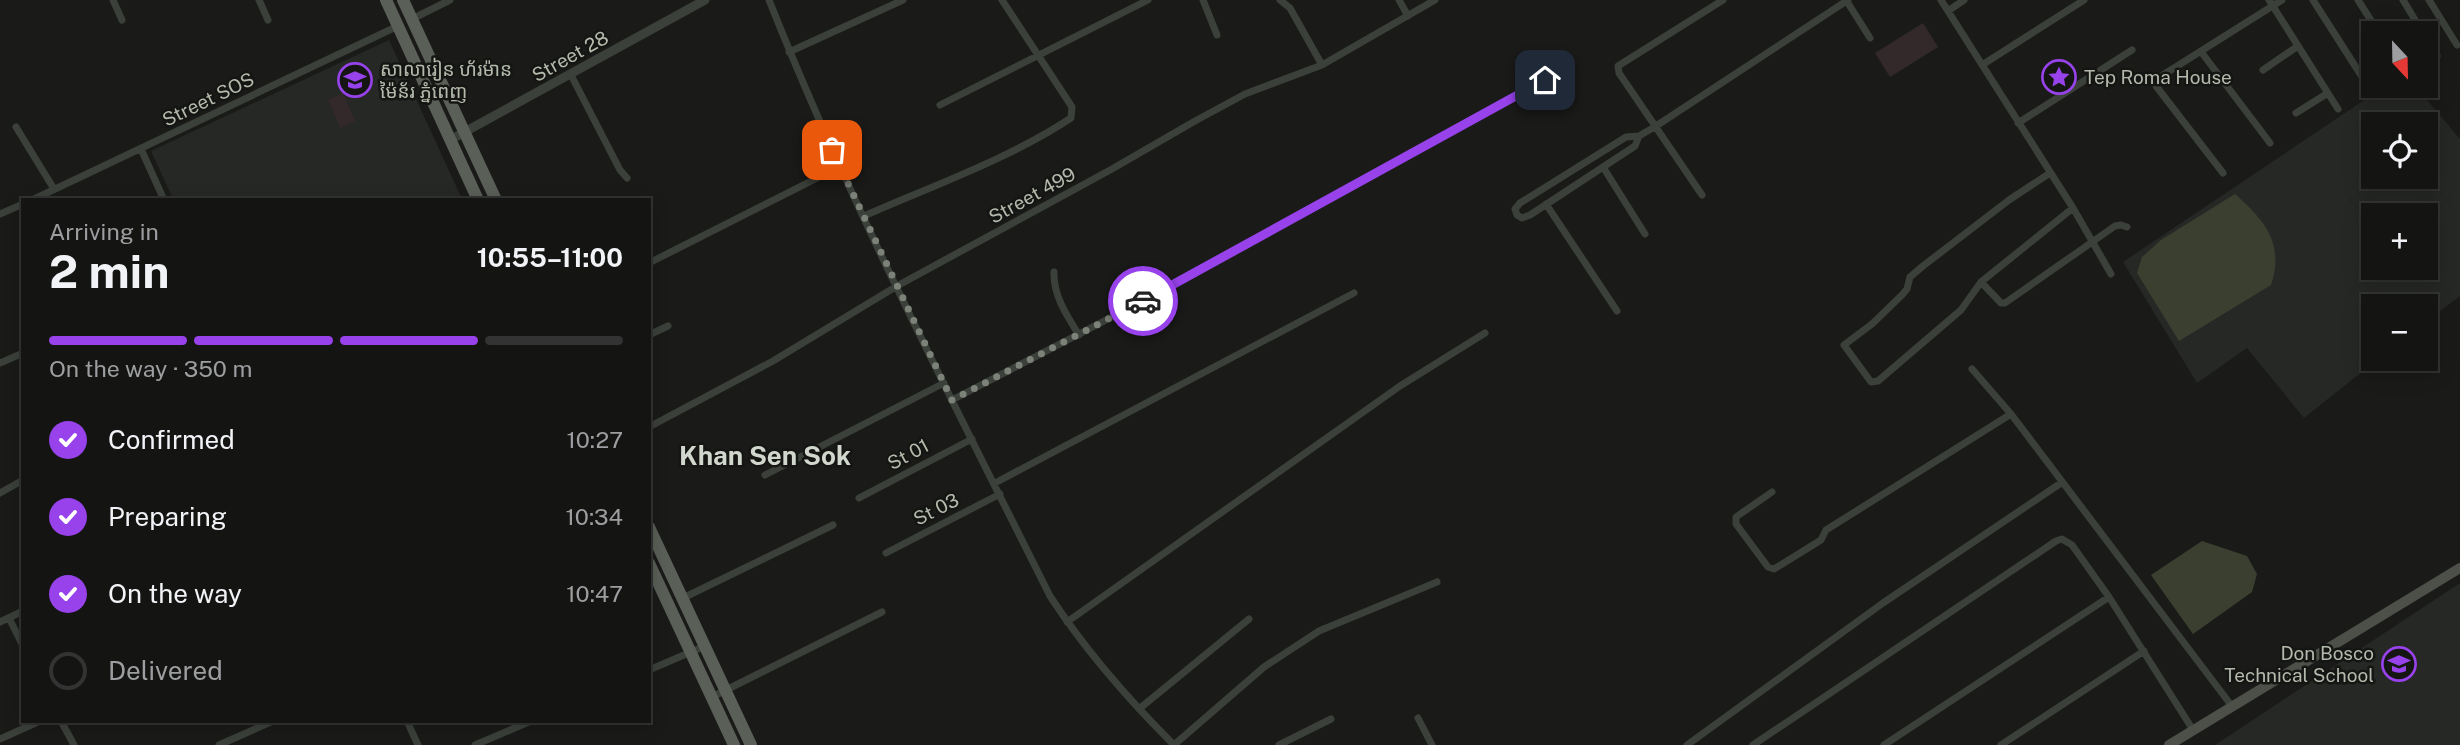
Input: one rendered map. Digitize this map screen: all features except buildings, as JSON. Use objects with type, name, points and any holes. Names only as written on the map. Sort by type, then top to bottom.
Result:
[{"type":"main road","points":[[386,0],[477,198]]},
{"type":"main road","points":[[403,0],[495,198]]},
{"type":"main road","points":[[651,531],[751,745]]},
{"type":"main road","points":[[651,567],[734,745]]},
{"type":"main road","points":[[2169,745],[2460,568]]},
{"type":"street","points":[[113,0],[122,20]]},
{"type":"street","points":[[259,0],[268,20]]},
{"type":"street","points":[[412,19],[450,0]]},
{"type":"street","name":"Street 28","points":[[450,140],[705,0]]},
{"type":"street","points":[[769,0],[839,167],[1050,596],[1067,622],[1139,709],[1174,745],[1264,667],[1319,631],[1437,582]]},
{"type":"street","points":[[789,52],[903,0]]},
{"type":"street","points":[[864,216],[976,167],[1071,118],[1072,107],[1002,0]]},
{"type":"street","points":[[940,105],[1148,0]]},
{"type":"street","points":[[1203,0],[1217,35]]},
{"type":"street","points":[[1280,0],[1290,8],[1322,65]]},
{"type":"street","points":[[1399,0],[1408,16]]},
{"type":"street","name":"Street 499","points":[[651,426],[773,361],[897,286],[1245,94],[1322,65],[1435,0]]},
{"type":"street","points":[[1702,195],[1619,72],[1618,66],[1723,0]]},
{"type":"street","points":[[1639,136],[1635,146],[1546,204],[1522,218],[1517,215],[1515,209],[1520,203],[1626,136],[1639,136],[1656,126],[1847,0],[1870,38]]},
{"type":"street","points":[[1941,0],[2073,208],[2111,274]]},
{"type":"street","points":[[1948,10],[1964,0]]},
{"type":"street","points":[[1982,65],[2084,0]]},
{"type":"street","points":[[2223,173],[2156,86],[2155,80],[2202,53],[2271,3],[2282,0]]},
{"type":"street","points":[[2313,0],[2361,75]]},
{"type":"street","points":[[2358,0],[2371,21]]},
{"type":"street","points":[[2403,0],[2416,21]]},
{"type":"street","points":[[2429,0],[2457,45]]},
{"type":"street","points":[[2271,3],[2338,109]]},
{"type":"street","name":"Street SOS","points":[[36,198],[398,26]]},
{"type":"street","points":[[2263,70],[2298,47]]},
{"type":"street","points":[[2018,123],[2133,50]]},
{"type":"street","points":[[2202,53],[2270,143]]},
{"type":"street","points":[[952,400],[1079,335],[1567,68]]},
{"type":"street","points":[[571,75],[620,170],[627,178]]},
{"type":"street","points":[[2296,113],[2328,93]]},
{"type":"street","points":[[16,127],[54,189]]},
{"type":"street","points":[[141,149],[163,198]]},
{"type":"street","points":[[651,263],[839,167]]},
{"type":"street","points":[[1603,167],[1645,234]]},
{"type":"street","points":[[2050,173],[2008,200],[1923,265],[1910,277],[1907,289],[1902,295],[1872,324],[1844,345],[1871,382],[1878,381],[1961,310],[1981,282],[2073,208]]},
{"type":"street","points":[[1546,204],[1617,311]]},
{"type":"street","points":[[0,214],[21,205]]},
{"type":"street","points":[[1981,282],[2001,303],[2005,303],[2115,226],[2127,228]]},
{"type":"street","points":[[1054,272],[1056,292],[1068,319],[1079,335]]},
{"type":"street","points":[[995,483],[1354,293]]},
{"type":"street","points":[[651,334],[668,326]]},
{"type":"street","points":[[1067,622],[1400,386],[1485,333]]},
{"type":"street","points":[[0,363],[21,354]]},
{"type":"street","points":[[1972,369],[2011,414],[2231,705]]},
{"type":"street","points":[[765,475],[944,383]]},
{"type":"street","points":[[1772,492],[1735,517],[1736,524],[1768,567],[1774,569],[1821,540],[1826,530],[1848,515],[2011,414]]},
{"type":"street","name":"St 01","points":[[859,498],[972,439]]},
{"type":"street","points":[[0,493],[21,481]]},
{"type":"street","points":[[1687,745],[1883,603],[2061,483]]},
{"type":"street","name":"St 03","points":[[886,553],[1000,494]]},
{"type":"street","points":[[682,598],[833,525]]},
{"type":"street","points":[[1753,745],[2062,539],[2072,545],[2109,597],[2193,730]]},
{"type":"street","points":[[1884,745],[2109,597]]},
{"type":"street","points":[[0,622],[21,612]]},
{"type":"street","points":[[712,697],[882,612]]},
{"type":"street","points":[[9,618],[21,642]]},
{"type":"street","points":[[1139,709],[1249,618]]},
{"type":"street","points":[[651,669],[705,646]]},
{"type":"street","points":[[2001,745],[2144,651]]},
{"type":"street","points":[[1418,718],[1433,745]]},
{"type":"street","points":[[1279,745],[1331,719]]},
{"type":"street","points":[[0,739],[36,723]]},
{"type":"street","points":[[62,723],[74,745]]},
{"type":"street","points":[[219,745],[268,723]]},
{"type":"street","points":[[408,723],[418,745]]},
{"type":"street","points":[[475,745],[526,723]]},
{"type":"shaded area","points":[[1923,23],[1938,47],[1890,77],[1875,53]]},
{"type":"shaded area","name":"សាលារៀន ហ័រម៉ាន ម៉ៃន័រ ភ្នំពេញ","points":[[389,40],[462,198],[173,198],[151,151]]},
{"type":"shaded area","points":[[343,93],[355,121],[340,128],[328,100]]},
{"type":"shaded area","points":[[2367,98],[2425,98],[2437,112],[2361,112],[2361,189],[2438,189],[2438,113],[2460,139],[2460,296],[2438,313],[2438,294],[2361,294],[2363,371],[2304,418],[2247,348],[2197,383],[2123,262]]},
{"type":"shaded area","points":[[2235,194],[2255,213],[2269,233],[2275,257],[2271,285],[2179,341],[2137,273],[2142,257],[2161,240]]},
{"type":"shaded area","points":[[2202,541],[2247,556],[2257,574],[2252,592],[2193,634],[2151,575]]},
{"type":"shaded area","name":"Don Bosco Technical School","points":[[2460,583],[2460,745],[2215,745]]},
{"type":"way so far","points":[[832,150],[952,400],[1143,301]]},
{"type":"place","name":"Tep Roma House","points":[[2059,77]]},
{"type":"place","name":"សាលារៀន ហ័រម៉ាន ម៉ៃន័រ ភ្នំពេញ","points":[[355,80]]},
{"type":"place","name":"Don Bosco Technical School","points":[[2399,664]]},
{"type":"district","name":"Khan Sen Sok","points":[[765,455]]},
{"type":"route","points":[[1143,301],[1545,80]]}]
